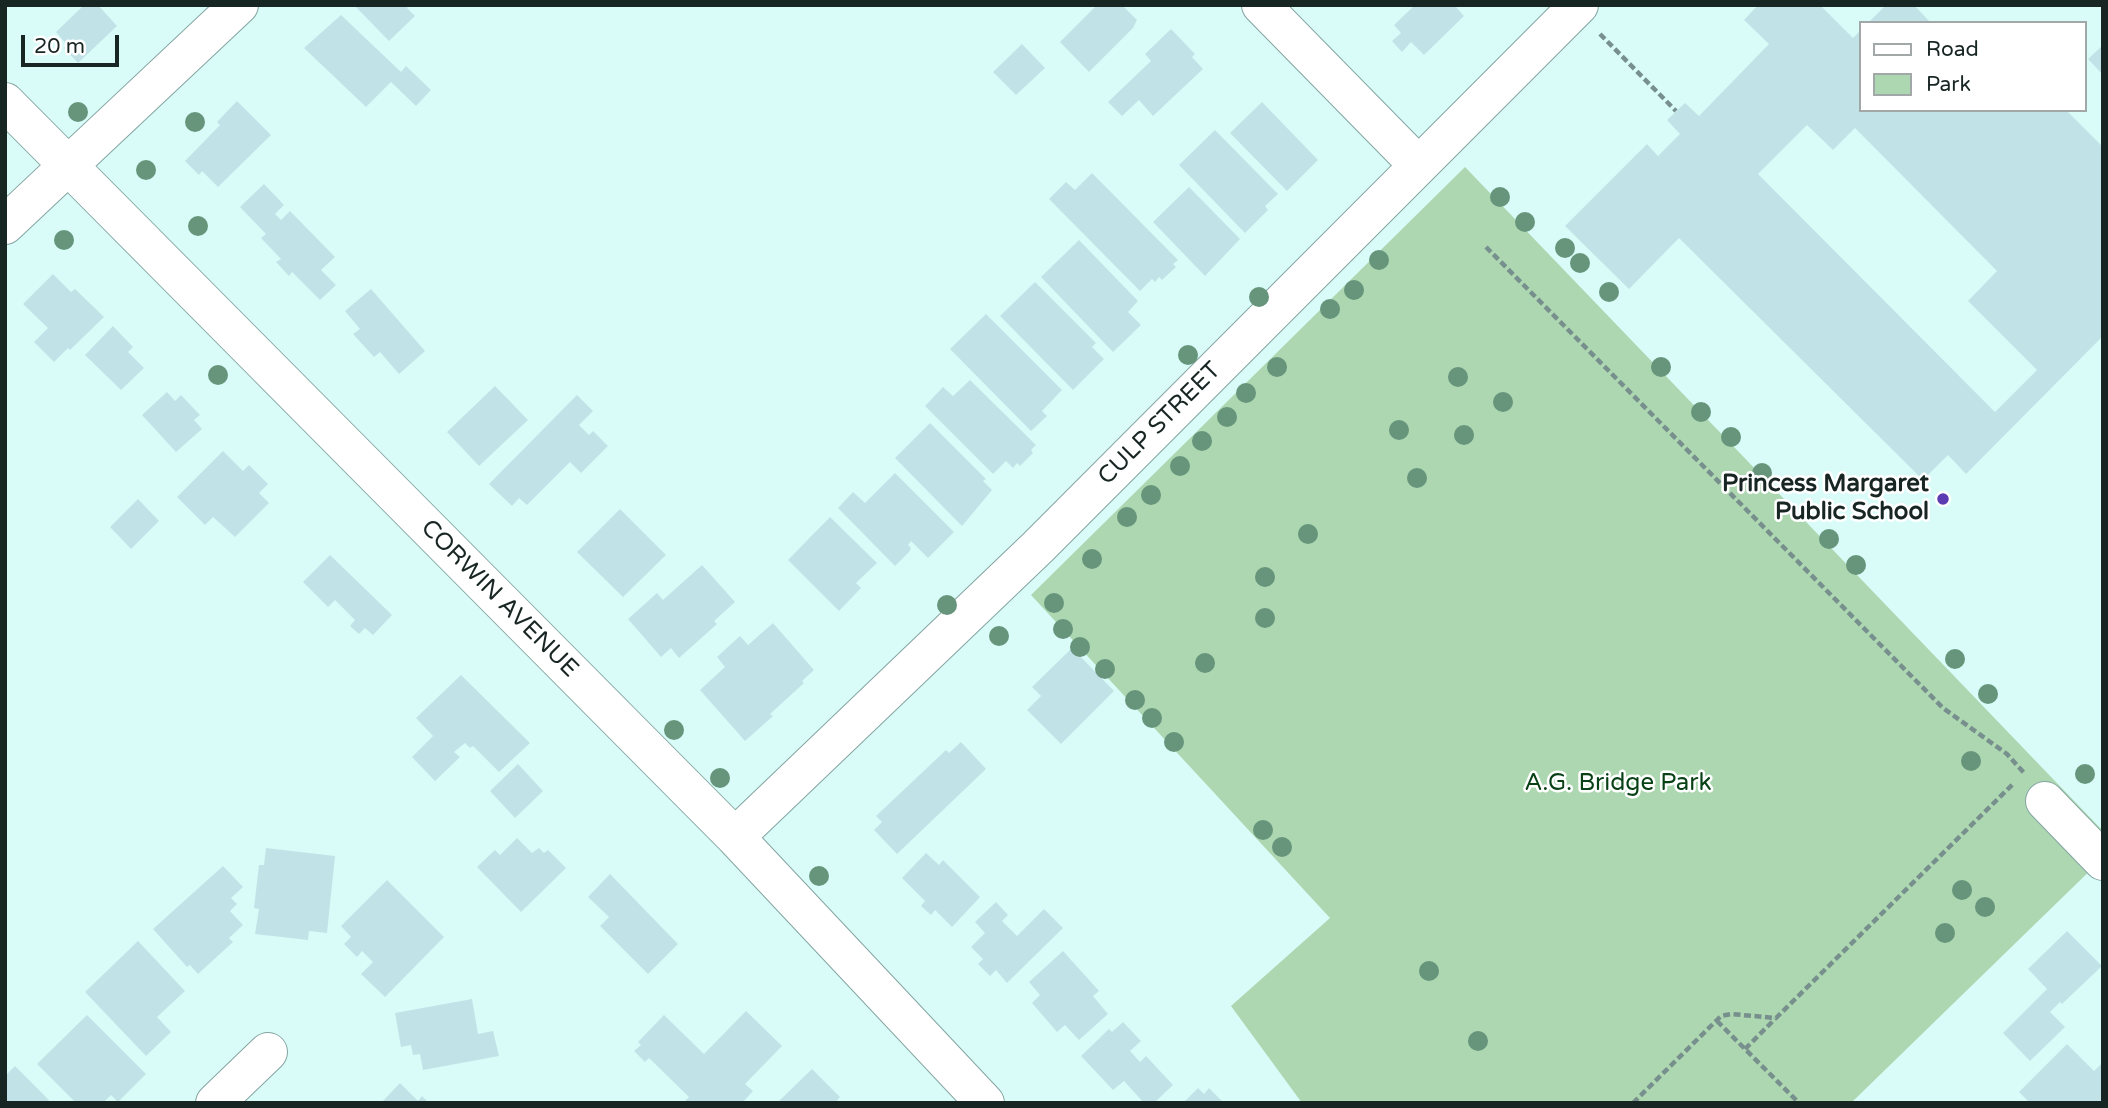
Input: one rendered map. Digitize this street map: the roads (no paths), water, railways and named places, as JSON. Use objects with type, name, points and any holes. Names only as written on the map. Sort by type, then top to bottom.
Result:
[{"type":"street","points":[[5,225],[239,5]]},
{"type":"street","points":[[1261,5],[1417,164]]},
{"type":"street","name":"CULP STREET","points":[[735,837],[1038,547],[1417,164],[1577,7]]},
{"type":"street","name":"CORWIN AVENUE","points":[[5,102],[735,837],[985,1103]]},
{"type":"street","points":[[2034,787],[2103,861]]},
{"type":"street","points":[[215,1103],[268,1052]]},
{"type":"place","name":"Princess Margaret Public School","points":[[1943,499]]},
{"type":"park label","name":"A.G. Bridge Park","points":[[1618,784]]}]
